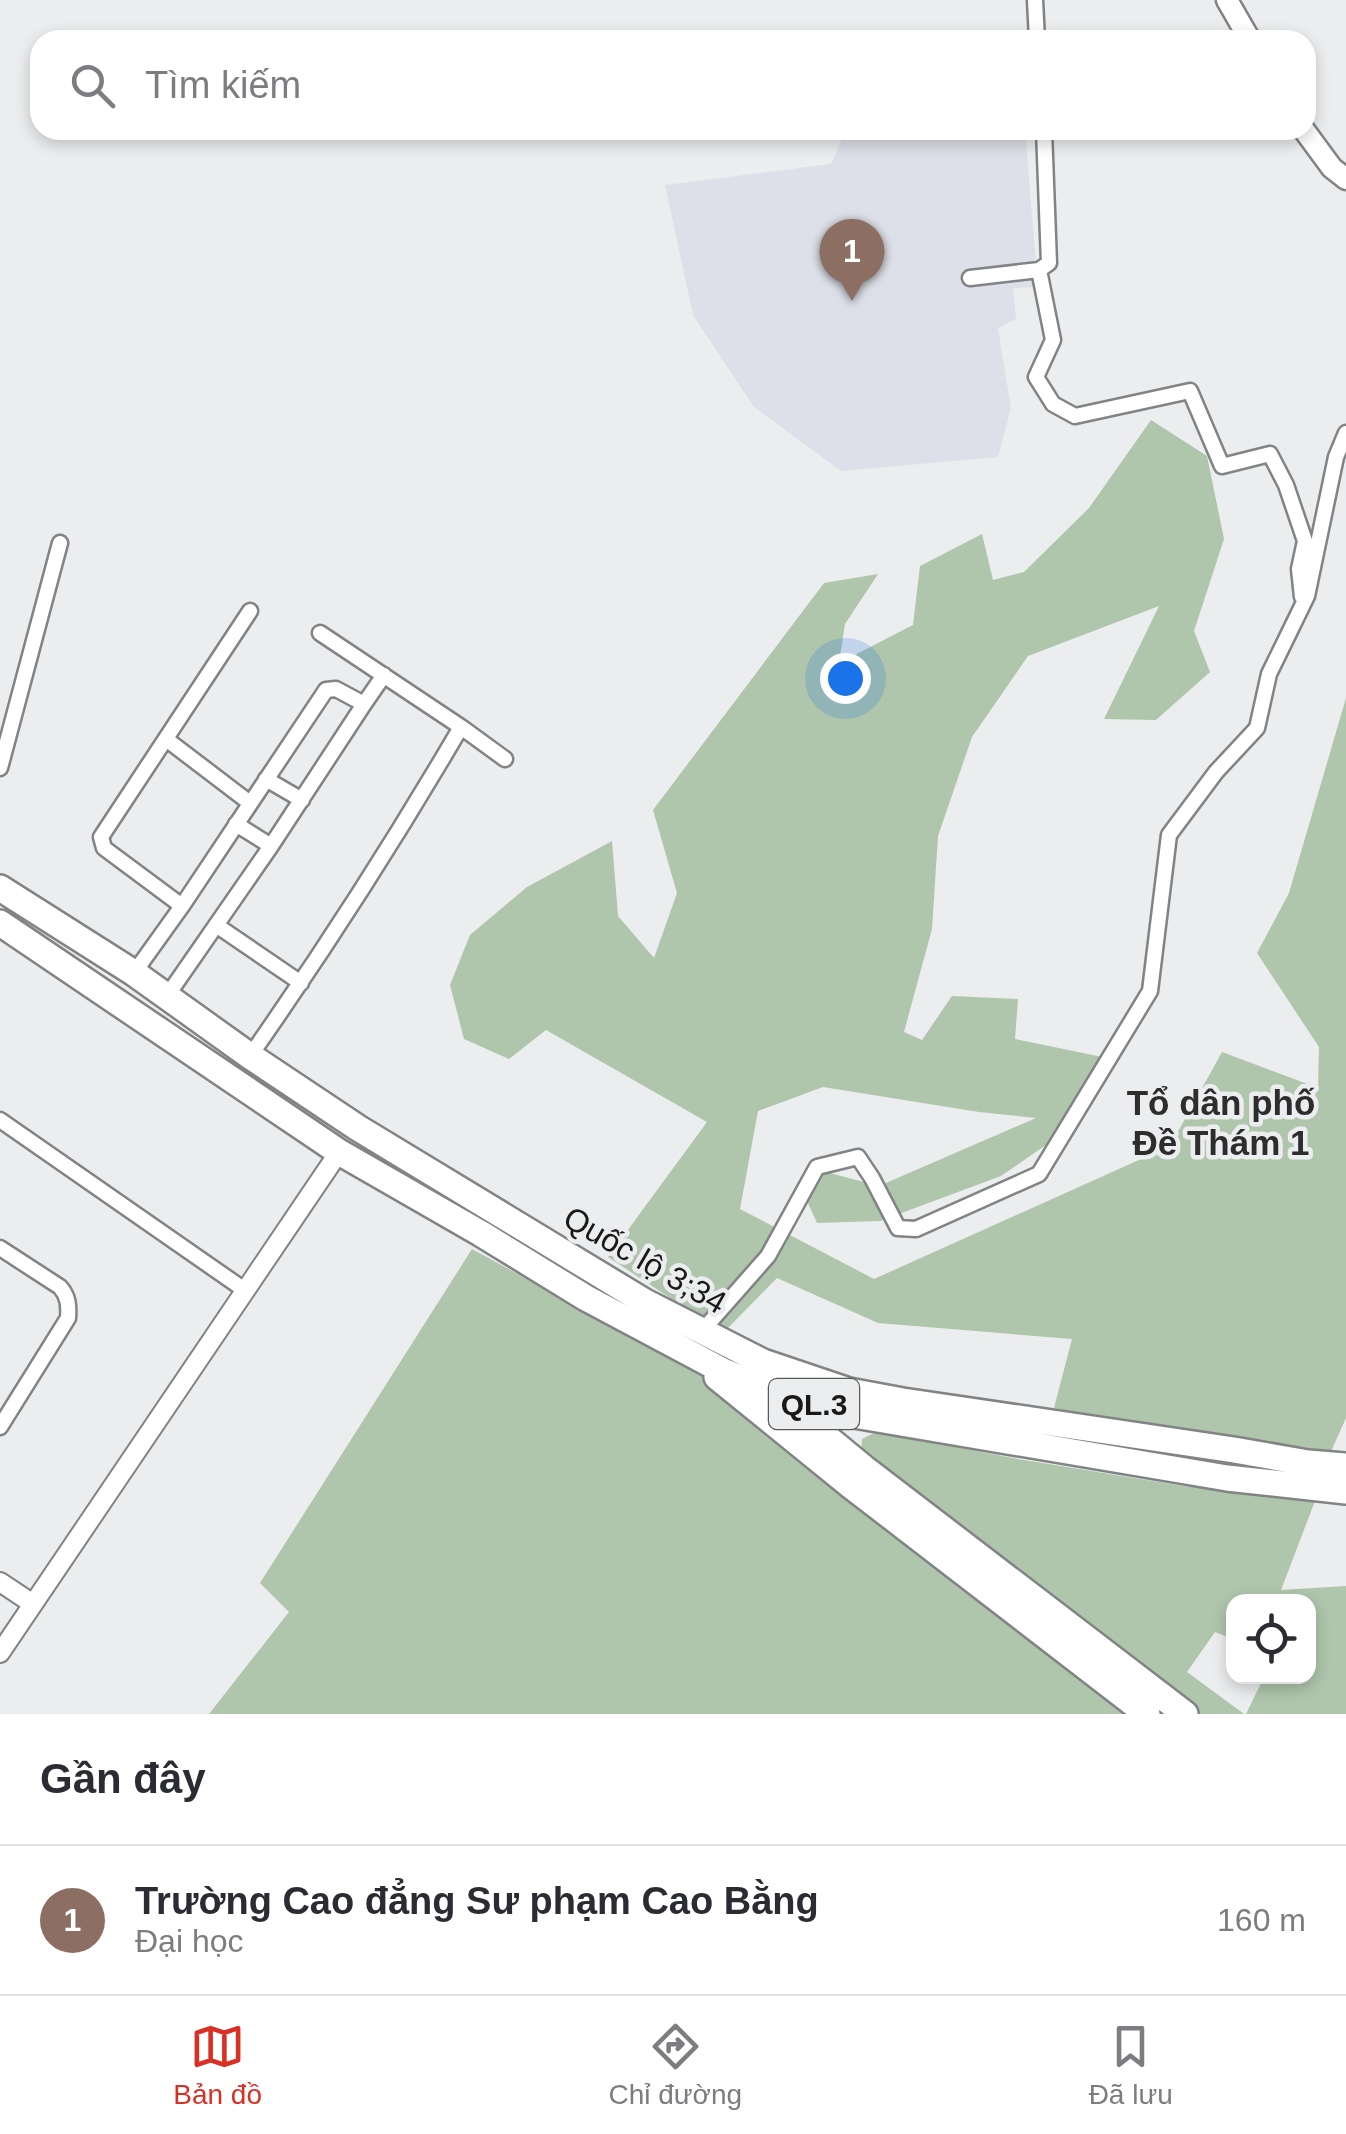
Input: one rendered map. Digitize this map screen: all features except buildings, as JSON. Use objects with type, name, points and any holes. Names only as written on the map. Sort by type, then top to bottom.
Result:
[{"type":"highway","name":"Quốc lộ 3;34","points":[[0,888],[134,972],[358,1128],[646,1302],[694,1341]]},
{"type":"highway","name":"Quốc lộ 3;34","points":[[0,924],[340,1152],[586,1298],[694,1341],[849,1391],[1346,1466]]},
{"type":"highway","points":[[340,1152],[358,1128]]},
{"type":"highway","points":[[694,1341],[770,1390],[858,1477],[1185,1714]]},
{"type":"highway","points":[[694,1341],[1147,1714]]},
{"type":"highway","name":"QL.3","points":[[770,1390],[848,1414],[1227,1478],[1346,1491]]},
{"type":"highway","points":[[858,1477],[856,1437],[871,1425],[894,1422]]},
{"type":"main road","points":[[1226,0],[1244,30]]},
{"type":"main road","points":[[1311,140],[1332,168],[1346,179]]},
{"type":"street","points":[[1034,0],[1037,30]]},
{"type":"street","points":[[970,278],[1039,270],[1048,265],[1044,140]]},
{"type":"street","points":[[1039,270],[1054,340],[1036,376],[1054,404],[1075,416],[1190,391],[1222,466],[1270,454],[1286,485],[1305,541],[1299,568],[1303,604]]},
{"type":"street","points":[[694,1341],[768,1256],[817,1167],[858,1157],[898,1228],[916,1229],[1039,1174],[1150,991],[1169,835],[1216,772],[1257,728],[1269,674],[1307,596],[1336,458],[1346,433]]},
{"type":"street","points":[[0,768],[60,543]]},
{"type":"street","points":[[182,906],[104,848],[102,832],[250,611]]},
{"type":"street","points":[[320,633],[505,760]]},
{"type":"street","points":[[167,996],[384,675]]},
{"type":"street","points":[[134,972],[326,690],[336,689],[364,704]]},
{"type":"street","points":[[250,1056],[372,875],[460,728]]},
{"type":"street","points":[[166,739],[250,803]]},
{"type":"street","points":[[266,779],[302,800]]},
{"type":"street","points":[[236,824],[271,846]]},
{"type":"street","points":[[216,925],[301,983]]},
{"type":"street","points":[[0,1120],[246,1291]]},
{"type":"street","points":[[0,1654],[340,1152]]},
{"type":"street","points":[[0,1248],[60,1287],[69,1308],[68,1318],[7,1402],[0,1427]]},
{"type":"street","points":[[0,1582],[33,1604]]},
{"type":"shaded area","points":[[842,140],[1026,140],[1038,287],[1013,288],[1016,319],[998,328],[1011,408],[998,457],[841,471],[754,407],[693,315],[665,185],[831,164]]},
{"type":"green space","points":[[1151,420],[1207,456],[1224,539],[1194,631],[1210,672],[1156,720],[1104,719],[1159,606],[1028,656],[972,737],[938,836],[932,929],[904,1032],[922,1040],[952,996],[1018,999],[1015,1039],[1117,1060],[1069,1129],[1001,1176],[880,1221],[817,1223],[802,1190],[826,1172],[879,1186],[1036,1118],[823,1087],[758,1111],[740,1209],[874,1279],[1170,1146],[1222,1052],[1318,1088],[1319,1047],[1257,953],[1289,893],[1346,698],[1346,1418],[1329,1456],[1245,1451],[1054,1408],[1072,1339],[878,1323],[777,1278],[723,1333],[608,1257],[707,1122],[546,1030],[509,1059],[464,1039],[450,985],[470,935],[527,887],[612,841],[618,916],[654,958],[677,893],[653,810],[824,583],[878,574],[845,624],[839,663],[913,625],[920,566],[982,534],[993,580],[1024,572],[1089,508]]},
{"type":"green space","points":[[472,1249],[708,1378],[1134,1714],[209,1714],[289,1612],[260,1583]]},
{"type":"green space","points":[[876,1432],[1183,1486],[1315,1501],[1281,1590],[1346,1586],[1346,1714],[1246,1714],[1261,1684],[1316,1684],[1316,1594],[1226,1594],[1226,1636],[1215,1632],[1187,1672],[1244,1714],[1197,1714],[861,1453],[862,1439]]},
{"type":"place","name":"Trường Cao đẳng Sư phạm Cao Bằng","points":[[852,301]]},
{"type":"district","name":"Tổ dân phố Đề Thám 1","points":[[1221,1122]]}]
